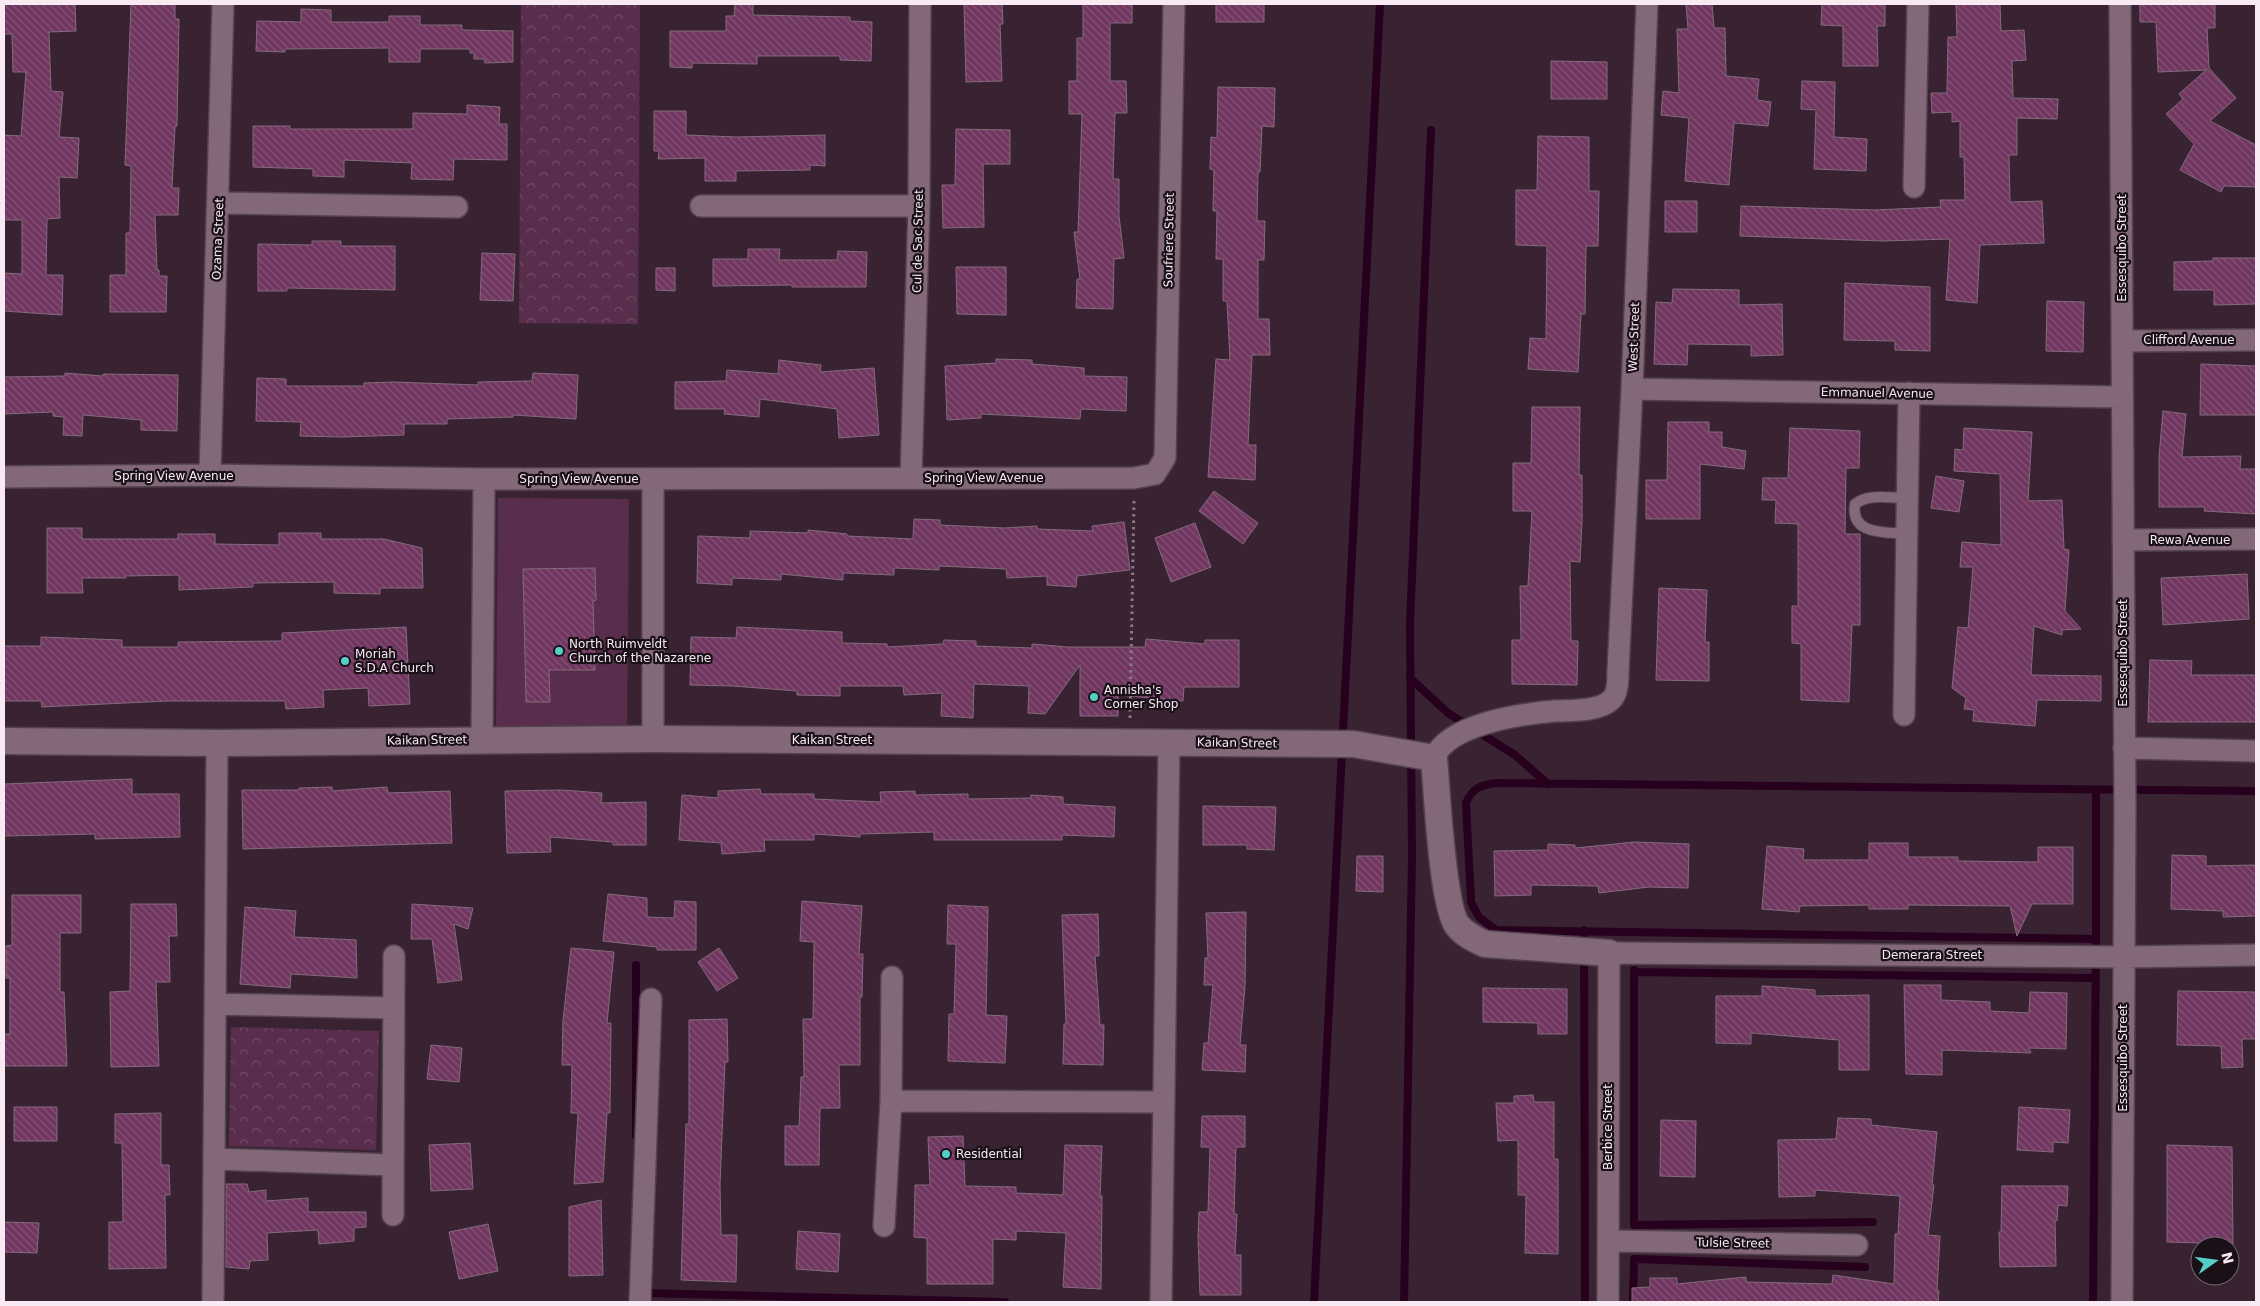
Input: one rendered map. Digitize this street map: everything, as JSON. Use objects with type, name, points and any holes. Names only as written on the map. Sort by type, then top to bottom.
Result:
[{"type":"street","name":"Ozama Street","points":[[210,475],[219,204],[223,4]]},
{"type":"street","name":"Cul de Sac Street","points":[[911,478],[919,206],[920,4]]},
{"type":"street","name":"Soufriere Street","points":[[1155,474],[1165,458],[1174,4]]},
{"type":"street","name":"West Street","points":[[1434,758],[1443,743],[1455,735],[1519,716],[1592,708],[1610,701],[1615,695],[1618,671],[1632,389],[1647,4]]},
{"type":"street","points":[[1914,188],[1918,4]]},
{"type":"street","name":"Essesquibo Street","points":[[2120,4],[2124,757],[2122,1302]]},
{"type":"street","points":[[219,204],[457,207]]},
{"type":"street","points":[[701,206],[919,206]]},
{"type":"street","name":"Clifford Avenue","points":[[2122,341],[2256,340]]},
{"type":"street","name":"Emmanuel Avenue","points":[[1632,389],[2122,397]]},
{"type":"street","points":[[1904,716],[1909,393]]},
{"type":"street","name":"Spring View Avenue","points":[[4,477],[210,475],[484,479],[1134,478],[1155,474]]},
{"type":"street","points":[[482,739],[484,479]]},
{"type":"street","points":[[653,479],[653,739]]},
{"type":"street","name":"Rewa Avenue","points":[[2123,540],[2256,539]]},
{"type":"street","name":"Kaikan Street","points":[[4,741],[216,743],[482,739],[653,739],[1130,741],[1352,744],[1434,758]]},
{"type":"street","points":[[1161,1302],[1170,742]]},
{"type":"street","points":[[213,1302],[216,743]]},
{"type":"street","points":[[2124,757],[2256,751]]},
{"type":"street","points":[[1434,758],[1447,892],[1456,924],[1468,936],[1485,944],[1609,953]]},
{"type":"street","name":"Demerara Street","points":[[1609,953],[2124,957],[2256,955]]},
{"type":"street","name":"Berbice Street","points":[[1608,1302],[1609,953]]},
{"type":"street","points":[[393,1215],[394,956]]},
{"type":"street","points":[[884,1226],[891,1101],[892,977]]},
{"type":"street","points":[[640,1302],[651,1000]]},
{"type":"street","points":[[215,1004],[394,1008]]},
{"type":"street","points":[[891,1101],[1164,1102]]},
{"type":"street","points":[[214,1159],[393,1165]]},
{"type":"street","name":"Tulsie Street","points":[[1608,1241],[1857,1245]]},
{"type":"lane","points":[[1906,534],[1864,528],[1857,523],[1853,514],[1855,504],[1862,498],[1907,498]]},
{"type":"path","points":[[1130,741],[1134,478]]},
{"type":"green space","points":[[521,4],[640,4],[638,324],[519,323]]},
{"type":"green space","points":[[498,498],[629,499],[627,730],[496,728]],"holes":[[[595,568],[596,600],[547,601],[594,670],[549,670],[550,702],[526,702],[523,569]]]},
{"type":"green space","points":[[231,1027],[379,1031],[376,1150],[229,1146]]},
{"type":"building","points":[[4,4],[75,4],[76,31],[49,32],[51,91],[63,92],[59,137],[79,138],[77,178],[59,177],[60,218],[47,219],[46,275],[63,275],[62,315],[4,311],[4,273],[22,274],[22,220],[4,220],[4,135],[21,136],[26,72],[13,72],[12,34],[4,34]]},
{"type":"building","points":[[131,4],[175,4],[175,19],[179,19],[177,126],[175,126],[172,188],[179,188],[178,215],[155,215],[157,270],[159,270],[159,276],[167,276],[166,312],[110,312],[110,275],[126,275],[126,233],[130,233],[131,166],[125,165]]},
{"type":"building","points":[[735,4],[753,4],[753,15],[850,17],[850,21],[872,22],[871,61],[840,60],[840,56],[757,56],[757,64],[692,63],[692,68],[670,67],[670,31],[726,31],[726,16],[734,16]]},
{"type":"building","points":[[964,4],[1002,4],[1003,24],[1000,24],[1002,81],[966,82]]},
{"type":"building","points":[[1083,4],[1132,4],[1132,23],[1110,23],[1110,81],[1126,81],[1127,113],[1115,113],[1113,179],[1119,179],[1119,216],[1124,258],[1114,259],[1113,309],[1076,308],[1077,279],[1080,279],[1074,232],[1078,232],[1082,114],[1069,114],[1069,81],[1077,81],[1077,38],[1083,38]]},
{"type":"building","points":[[1216,4],[1264,4],[1264,22],[1216,22]]},
{"type":"building","points":[[1686,4],[1712,4],[1714,28],[1725,28],[1726,76],[1759,79],[1757,100],[1771,102],[1768,126],[1734,123],[1729,185],[1685,181],[1689,118],[1661,115],[1663,91],[1679,93],[1677,29],[1688,29]]},
{"type":"building","points":[[1822,4],[1885,4],[1885,26],[1877,26],[1878,66],[1843,66],[1843,26],[1821,25]]},
{"type":"building","points":[[1956,4],[2000,4],[2001,31],[2024,30],[2026,60],[2012,61],[2013,98],[2058,99],[2057,119],[2017,118],[2017,155],[2009,155],[2010,202],[2042,201],[2044,243],[1980,245],[1977,303],[1946,300],[1950,239],[1883,241],[1740,236],[1741,206],[1874,210],[1941,207],[1940,200],[1965,200],[1964,157],[1960,157],[1960,121],[1952,122],[1952,112],[1932,113],[1931,93],[1947,93],[1948,37],[1957,37]]},
{"type":"building","points":[[2140,4],[2215,4],[2215,28],[2207,28],[2209,68],[2236,98],[2210,121],[2256,145],[2256,187],[2224,186],[2221,192],[2180,170],[2194,144],[2166,114],[2183,99],[2179,94],[2206,70],[2158,72],[2156,22],[2140,22]]},
{"type":"building","points":[[301,9],[331,10],[331,22],[389,22],[389,16],[420,16],[420,25],[462,25],[462,30],[513,31],[513,62],[485,63],[484,59],[474,59],[474,53],[470,53],[470,49],[420,49],[420,62],[389,62],[389,48],[285,49],[285,52],[256,51],[257,21],[301,22]]},
{"type":"building","points":[[1551,61],[1607,62],[1607,99],[1551,99]]},
{"type":"building","points":[[1802,81],[1835,82],[1834,137],[1867,139],[1866,171],[1814,169],[1816,110],[1801,109]]},
{"type":"building","points":[[1218,87],[1275,88],[1274,127],[1262,126],[1260,172],[1258,172],[1257,221],[1265,221],[1264,260],[1258,260],[1258,319],[1269,319],[1270,355],[1252,355],[1248,445],[1256,445],[1255,480],[1208,477],[1216,359],[1230,360],[1227,301],[1223,301],[1223,259],[1216,259],[1217,211],[1213,211],[1214,170],[1210,169],[1211,137],[1217,138]]},
{"type":"building","points":[[467,105],[500,107],[499,124],[507,124],[507,160],[454,159],[453,180],[411,179],[412,163],[344,160],[344,177],[313,176],[313,169],[253,167],[253,126],[290,126],[290,129],[413,129],[413,113],[467,114]]},
{"type":"building","points":[[654,111],[686,111],[686,135],[736,137],[825,135],[825,166],[810,165],[810,170],[736,171],[736,181],[705,181],[705,158],[658,159],[659,151],[654,151]]},
{"type":"building","points":[[956,129],[1010,130],[1010,164],[983,164],[984,227],[943,228],[942,185],[955,185]]},
{"type":"building","points":[[1538,136],[1589,137],[1589,191],[1599,191],[1598,246],[1586,246],[1585,314],[1581,314],[1578,372],[1528,369],[1530,338],[1546,339],[1547,246],[1516,245],[1516,190],[1537,190]]},
{"type":"building","points":[[1665,201],[1697,201],[1697,232],[1665,232]]},
{"type":"building","points":[[312,241],[341,241],[341,246],[395,246],[395,290],[287,288],[287,291],[258,291],[258,244],[312,245]]},
{"type":"building","points":[[748,249],[780,249],[779,260],[837,260],[838,251],[867,252],[866,287],[792,287],[792,285],[713,286],[713,259],[748,259]]},
{"type":"building","points":[[482,253],[515,254],[513,301],[480,300]]},
{"type":"building","points":[[2213,258],[2256,258],[2256,304],[2214,305],[2214,290],[2174,290],[2174,262],[2213,261]]},
{"type":"building","points":[[956,267],[1006,267],[1006,315],[957,314]]},
{"type":"building","points":[[656,268],[675,268],[675,291],[656,290]]},
{"type":"building","points":[[1845,283],[1930,287],[1930,351],[1895,350],[1895,341],[1844,340]]},
{"type":"building","points":[[1673,289],[1739,290],[1739,305],[1782,304],[1783,355],[1751,356],[1751,345],[1688,344],[1687,365],[1654,364],[1656,302],[1672,303]]},
{"type":"building","points":[[2047,301],[2084,302],[2083,352],[2046,351]]},
{"type":"building","points":[[996,359],[1032,360],[1032,364],[1084,368],[1084,376],[1127,377],[1126,411],[1081,409],[1080,419],[981,414],[981,418],[947,420],[945,366],[996,363]]},
{"type":"building","points":[[779,360],[821,365],[820,372],[874,368],[879,435],[839,438],[837,409],[760,399],[759,417],[724,414],[725,409],[675,409],[675,382],[726,381],[727,370],[778,374]]},
{"type":"building","points":[[2201,364],[2256,366],[2256,415],[2200,415]]},
{"type":"building","points":[[65,373],[103,376],[103,374],[178,375],[177,431],[141,430],[141,420],[83,415],[82,436],[63,435],[64,417],[53,416],[53,412],[4,414],[4,377],[65,376]]},
{"type":"building","points":[[533,373],[578,375],[576,419],[513,415],[513,417],[447,419],[447,424],[404,424],[404,435],[341,437],[300,436],[301,422],[256,421],[257,378],[286,379],[286,386],[364,386],[364,383],[393,382],[478,385],[478,382],[532,381]]},
{"type":"building","points":[[1532,407],[1580,407],[1579,475],[1582,475],[1582,521],[1580,562],[1570,561],[1571,641],[1578,641],[1577,685],[1512,684],[1512,640],[1521,640],[1520,586],[1528,586],[1532,511],[1513,511],[1513,463],[1531,463]]},
{"type":"building","points":[[2163,411],[2186,414],[2182,457],[2241,456],[2240,469],[2256,469],[2256,514],[2204,511],[2205,507],[2159,507],[2159,457]]},
{"type":"building","points":[[1668,422],[1709,422],[1709,432],[1722,432],[1722,447],[1746,451],[1744,469],[1700,464],[1700,519],[1646,519],[1646,480],[1667,480]]},
{"type":"building","points":[[1790,428],[1860,431],[1859,468],[1846,468],[1845,534],[1860,534],[1860,625],[1852,625],[1849,702],[1801,700],[1801,644],[1792,643],[1792,606],[1798,606],[1798,524],[1775,523],[1776,500],[1762,500],[1763,478],[1788,478]]},
{"type":"building","points":[[1964,428],[2032,432],[2028,501],[2062,500],[2064,549],[2069,550],[2065,611],[2081,629],[2062,630],[2062,635],[2034,626],[2031,675],[2101,676],[2101,701],[2037,700],[2035,726],[1973,721],[1974,710],[1964,709],[1966,698],[1952,688],[1958,627],[1968,628],[1973,567],[1960,567],[1962,542],[2001,545],[2000,474],[1954,471],[1955,449],[1963,450]]},
{"type":"building","points":[[1936,476],[1964,481],[1959,512],[1931,508]]},
{"type":"building","points":[[1214,491],[1258,523],[1243,544],[1199,511]]},
{"type":"building","points":[[914,519],[940,520],[940,525],[1004,528],[1037,526],[1037,529],[1093,531],[1092,526],[1124,522],[1130,570],[1077,576],[1076,587],[1047,585],[1047,576],[1007,578],[1006,569],[939,566],[939,570],[894,568],[894,575],[843,573],[843,580],[781,574],[781,580],[732,578],[732,585],[697,583],[698,536],[750,538],[750,531],[808,533],[808,530],[847,534],[847,536],[913,539]]},
{"type":"building","points":[[1195,523],[1211,567],[1171,582],[1155,538]]},
{"type":"building","points":[[47,528],[82,528],[82,539],[178,539],[178,534],[215,534],[215,544],[279,545],[279,533],[321,533],[321,539],[384,539],[422,548],[423,588],[380,588],[380,594],[334,593],[334,582],[253,583],[253,587],[179,590],[179,575],[82,578],[83,593],[47,593]]},
{"type":"building","name":"North Ruimveldt Church of the Nazarene","points":[[595,568],[596,600],[593,601],[595,670],[549,670],[550,702],[526,702],[523,569]]},
{"type":"building","points":[[2247,574],[2249,619],[2163,625],[2161,578]]},
{"type":"building","points":[[1659,588],[1707,590],[1705,642],[1709,642],[1709,681],[1656,680]]},
{"type":"building","points":[[406,627],[410,704],[369,706],[368,688],[323,690],[324,707],[286,709],[285,701],[167,701],[42,707],[41,701],[4,701],[4,646],[41,646],[41,637],[122,640],[122,647],[178,647],[178,642],[282,641],[282,633]]},
{"type":"building","points":[[737,627],[842,632],[842,643],[887,644],[887,647],[943,644],[944,640],[976,641],[976,646],[1032,648],[1032,644],[1068,647],[1145,647],[1146,639],[1205,644],[1205,640],[1239,640],[1239,687],[1184,687],[1183,701],[1118,695],[1118,716],[1080,716],[1080,665],[1045,714],[1028,713],[1029,686],[974,684],[973,718],[941,716],[942,693],[904,695],[903,686],[840,686],[840,696],[797,695],[797,691],[733,686],[690,685],[691,637],[736,638]]},
{"type":"building","points":[[2150,660],[2192,661],[2191,675],[2256,675],[2256,722],[2148,722]]},
{"type":"building","points":[[132,779],[132,794],[179,794],[180,837],[95,839],[95,834],[4,836],[4,784]]},
{"type":"building","points":[[332,787],[332,791],[387,787],[388,793],[450,791],[452,843],[243,849],[242,790],[299,790],[299,788]]},
{"type":"building","points":[[760,789],[761,794],[814,794],[814,799],[881,802],[880,792],[915,791],[915,795],[968,794],[968,799],[1031,798],[1031,795],[1063,797],[1063,804],[1115,807],[1114,837],[1062,835],[1062,840],[934,840],[934,832],[860,834],[860,837],[814,834],[814,840],[764,840],[765,851],[722,854],[721,843],[679,840],[682,795],[718,798],[718,791]]},
{"type":"building","points":[[562,790],[602,793],[601,803],[646,802],[646,845],[613,845],[613,842],[550,837],[551,852],[507,853],[505,791]]},
{"type":"building","points":[[1203,806],[1276,807],[1274,850],[1247,849],[1247,845],[1203,845]]},
{"type":"building","points":[[1635,842],[1689,844],[1688,888],[1649,887],[1599,893],[1598,886],[1531,885],[1531,895],[1495,896],[1494,851],[1548,850],[1548,844],[1575,845],[1575,848]]},
{"type":"building","points":[[1869,843],[1908,843],[1908,857],[1958,857],[1958,861],[2038,862],[2038,847],[2073,847],[2073,904],[2032,904],[2017,936],[2010,906],[1908,905],[1908,909],[1869,909],[1869,905],[1800,906],[1799,912],[1762,909],[1767,846],[1804,849],[1803,860],[1869,860]]},
{"type":"building","points":[[2172,855],[2206,856],[2206,866],[2256,865],[2256,916],[2223,917],[2223,911],[2171,909]]},
{"type":"building","points":[[1357,856],[1383,856],[1383,892],[1356,891]]},
{"type":"building","points":[[608,894],[647,898],[647,917],[674,918],[675,901],[696,902],[696,950],[657,950],[657,947],[603,941]]},
{"type":"building","points":[[12,895],[81,895],[81,933],[60,933],[60,992],[64,992],[67,1066],[4,1066],[4,1034],[10,1034],[10,978],[6,978],[6,946],[12,945]]},
{"type":"building","points":[[802,901],[862,906],[859,954],[863,954],[862,997],[860,997],[860,1065],[839,1065],[840,1108],[820,1108],[819,1165],[785,1165],[785,1126],[799,1126],[801,1077],[804,1077],[803,1019],[813,1019],[814,942],[800,941]]},
{"type":"building","points":[[131,904],[176,904],[177,936],[169,936],[170,982],[156,982],[159,1066],[111,1067],[110,992],[130,991]]},
{"type":"building","points":[[412,904],[473,908],[468,929],[454,924],[462,980],[438,983],[432,939],[411,939]]},
{"type":"building","points":[[948,905],[988,907],[986,1015],[1007,1016],[1005,1063],[948,1061],[949,1014],[954,1014],[956,944],[947,944]]},
{"type":"building","points":[[245,907],[296,911],[294,937],[356,940],[357,978],[291,974],[290,988],[240,984]]},
{"type":"building","points":[[1246,912],[1245,986],[1240,1045],[1246,1045],[1245,1072],[1202,1070],[1204,1043],[1208,1043],[1213,985],[1204,985],[1205,958],[1208,958],[1206,913]]},
{"type":"building","points":[[1098,914],[1099,956],[1095,956],[1100,1025],[1104,1025],[1103,1065],[1063,1064],[1064,1024],[1066,1024],[1062,915]]},
{"type":"building","points":[[571,948],[614,952],[607,1023],[611,1023],[610,1113],[607,1113],[603,1182],[574,1184],[578,1113],[571,1113],[572,1065],[562,1065],[563,1021]]},
{"type":"building","points":[[719,948],[738,978],[717,991],[698,962]]},
{"type":"building","points":[[1904,985],[1941,985],[1941,1000],[1990,1002],[1990,1011],[2029,1013],[2030,992],[2067,993],[2066,1049],[2029,1048],[2031,1053],[1942,1050],[1942,1075],[1906,1074]]},
{"type":"building","points":[[1762,986],[1815,990],[1815,996],[1869,995],[1869,1070],[1839,1070],[1839,1040],[1751,1033],[1751,1044],[1716,1043],[1716,996],[1762,996]]},
{"type":"building","points":[[1483,988],[1567,989],[1567,1034],[1538,1034],[1538,1023],[1483,1022]]},
{"type":"building","points":[[2178,991],[2256,992],[2256,1039],[2242,1039],[2243,1067],[2222,1068],[2221,1046],[2177,1045]]},
{"type":"building","points":[[727,1019],[728,1062],[725,1062],[720,1184],[721,1235],[737,1235],[736,1282],[681,1280],[686,1124],[689,1124],[689,1020]]},
{"type":"building","points":[[431,1045],[462,1048],[459,1082],[427,1079]]},
{"type":"building","points":[[1533,1095],[1534,1102],[1554,1102],[1554,1159],[1558,1159],[1558,1254],[1525,1253],[1526,1195],[1518,1195],[1518,1140],[1498,1141],[1496,1103],[1514,1103],[1514,1096]]},
{"type":"building","points":[[14,1107],[57,1107],[57,1141],[14,1141]]},
{"type":"building","points":[[2019,1107],[2070,1110],[2068,1143],[2053,1142],[2053,1152],[2017,1150]]},
{"type":"building","points":[[161,1113],[161,1165],[169,1165],[170,1195],[165,1195],[166,1268],[109,1269],[109,1222],[123,1222],[122,1143],[115,1143],[115,1114]]},
{"type":"building","points":[[1202,1116],[1245,1116],[1245,1147],[1236,1147],[1234,1214],[1237,1214],[1235,1255],[1241,1255],[1241,1295],[1200,1295],[1199,1212],[1208,1212],[1210,1147],[1201,1147]]},
{"type":"building","points":[[1838,1118],[1871,1119],[1871,1125],[1937,1132],[1932,1185],[1934,1185],[1928,1235],[1940,1236],[1938,1302],[1632,1302],[1632,1288],[1650,1287],[1650,1278],[1677,1278],[1677,1284],[1746,1277],[1746,1282],[1832,1284],[1833,1275],[1894,1284],[1895,1234],[1898,1234],[1900,1196],[1815,1190],[1815,1196],[1779,1197],[1778,1140],[1836,1139]]},
{"type":"building","points":[[1661,1120],[1696,1121],[1695,1177],[1660,1176]]},
{"type":"building","points":[[963,1136],[965,1186],[1016,1187],[1016,1193],[1063,1195],[1065,1145],[1102,1146],[1100,1196],[1102,1196],[1101,1289],[1063,1287],[1066,1233],[1016,1231],[1016,1240],[993,1239],[993,1284],[927,1284],[927,1238],[914,1237],[915,1185],[930,1185],[928,1137]]},
{"type":"building","points":[[470,1143],[473,1189],[431,1191],[429,1145]]},
{"type":"building","points":[[2167,1145],[2232,1147],[2233,1236],[2190,1236],[2190,1243],[2167,1242]]},
{"type":"building","points":[[226,1184],[247,1184],[249,1192],[266,1190],[266,1201],[308,1198],[308,1212],[366,1212],[366,1227],[354,1228],[354,1241],[319,1244],[318,1230],[267,1233],[268,1260],[250,1261],[249,1269],[226,1267]]},
{"type":"building","points":[[2002,1186],[2068,1186],[2067,1206],[2058,1205],[2057,1221],[2055,1220],[2056,1266],[2000,1267],[1999,1232],[2001,1232]]},
{"type":"building","points":[[601,1200],[603,1275],[569,1276],[569,1207]]},
{"type":"building","points":[[4,1222],[39,1223],[37,1253],[4,1252]]},
{"type":"building","points":[[488,1224],[498,1271],[459,1279],[449,1232]]},
{"type":"building","points":[[798,1231],[840,1234],[838,1272],[796,1269]]},
{"type":"waterway","points":[[1314,1302],[1380,4]]},
{"type":"waterway","points":[[1404,1302],[1412,856],[1410,623],[1431,130]]},
{"type":"waterway","points":[[1410,678],[1448,713],[1515,755],[1548,784]]},
{"type":"waterway","points":[[2096,790],[2096,939],[1496,930],[1479,917],[1471,902],[1466,803],[1471,794],[1478,788],[1496,783],[2256,791]]},
{"type":"waterway","points":[[1584,930],[1585,1302]]},
{"type":"waterway","points":[[2093,1302],[2096,939]]},
{"type":"waterway","points":[[636,965],[636,1136]]},
{"type":"waterway","points":[[1634,970],[1634,1225],[1873,1222]]},
{"type":"waterway","points":[[1634,972],[2095,978]]},
{"type":"waterway","points":[[1633,1302],[1634,1259],[1865,1267]]},
{"type":"waterway","points":[[643,1293],[1005,1302]]},
{"type":"place","name":"North Ruimveldt Church of the Nazarene","points":[[559,651]]},
{"type":"place","name":"Moriah S.D.A Church","points":[[345,661]]},
{"type":"place","name":"Annisha's Corner Shop","points":[[1094,697]]},
{"type":"place","name":"Residential","points":[[946,1154]]}]
